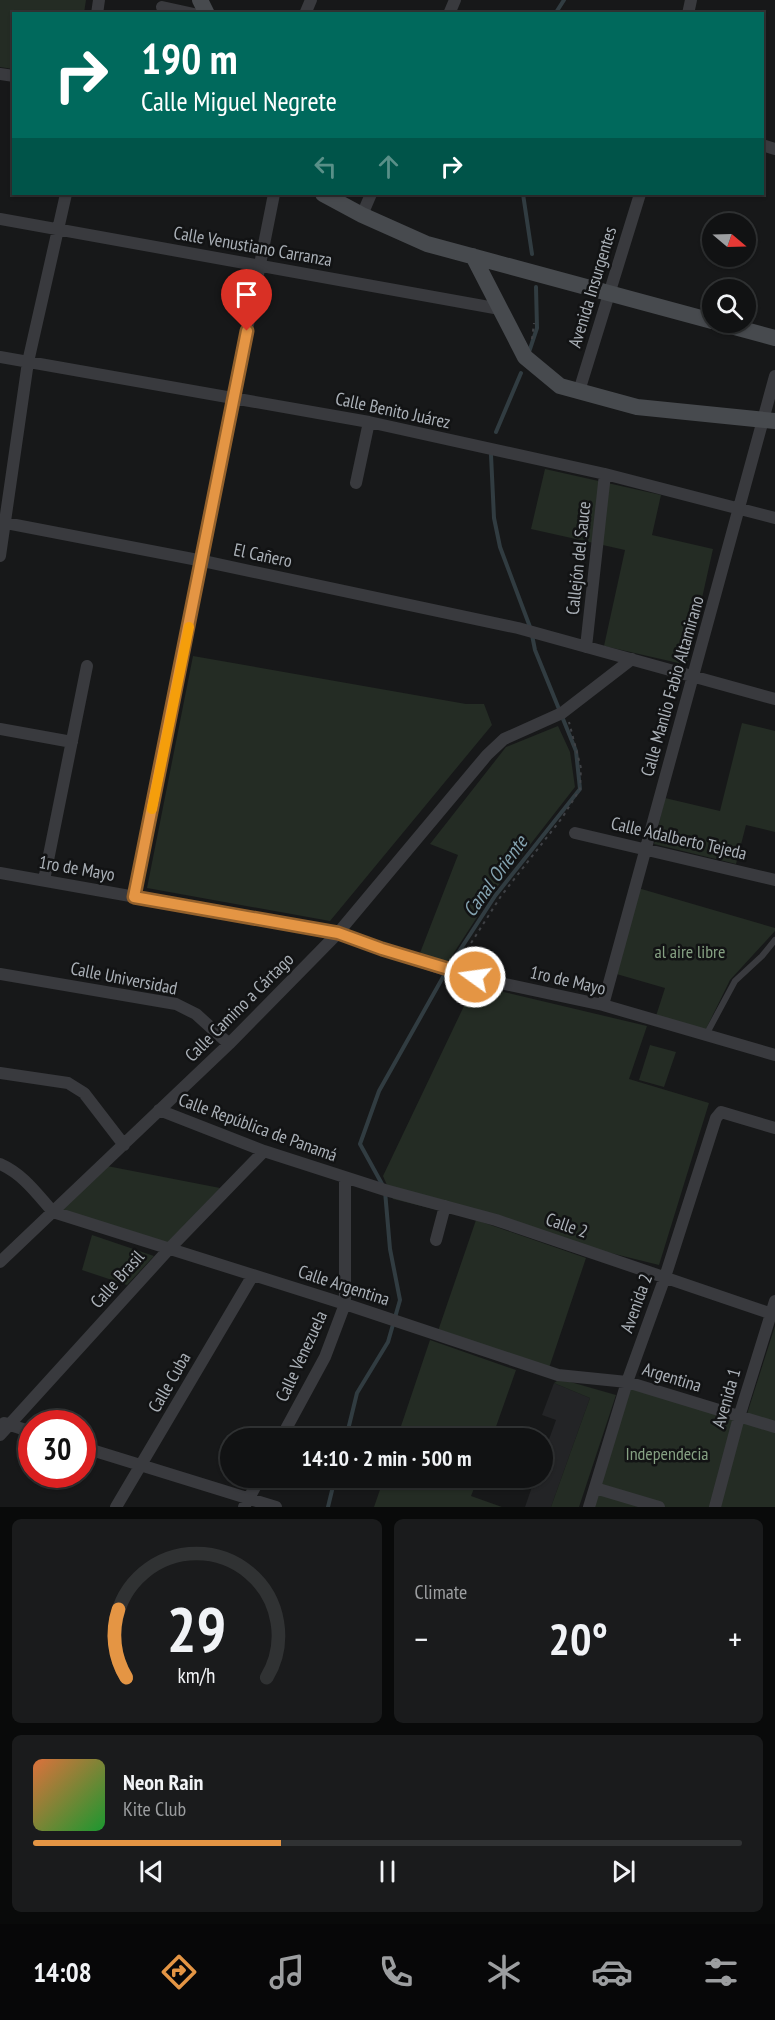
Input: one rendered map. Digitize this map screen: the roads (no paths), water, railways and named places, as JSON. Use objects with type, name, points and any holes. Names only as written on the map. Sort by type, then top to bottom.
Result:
[{"type":"main road","points":[[325,195],[362,215],[427,244],[702,318]]},
{"type":"main road","points":[[473,256],[525,357],[560,386],[637,407],[769,421]]},
{"type":"main road","points":[[756,333],[775,338]]},
{"type":"street","points":[[162,8],[183,12]]},
{"type":"street","points":[[0,556],[3,522],[28,362],[66,195]]},
{"type":"street","points":[[134,897],[203,561],[274,195]]},
{"type":"street","points":[[362,215],[371,195]]},
{"type":"street","name":"Avenida Insurgentes","points":[[579,392],[640,195]]},
{"type":"street","name":"Calle Venustiano Carranza","points":[[0,219],[500,309]]},
{"type":"street","name":"Calle Benito Juárez","points":[[0,357],[235,396],[369,422],[605,474],[775,518]]},
{"type":"street","name":"Calle Manlio Fabio Altamirano","points":[[603,1005],[644,848],[694,677],[739,508],[769,421],[775,376]]},
{"type":"street","points":[[356,483],[369,422]]},
{"type":"street","name":"Callejón del Sauce","points":[[586,647],[605,474]]},
{"type":"street","name":"El Cañero","points":[[3,522],[203,561],[518,628],[586,647]]},
{"type":"street","points":[[586,647],[775,699]]},
{"type":"street","name":"Calle Camino a Cártago","points":[[2,1256],[53,1212],[229,1044],[338,933],[487,755],[504,739],[563,712],[632,659]]},
{"type":"street","points":[[44,880],[87,666]]},
{"type":"street","points":[[0,729],[72,742]]},
{"type":"street","name":"Calle Adalberto Tejeda","points":[[575,832],[775,880]]},
{"type":"street","name":"1ro de Mayo","points":[[0,873],[338,933],[454,973],[603,1005],[775,1055]]},
{"type":"street","name":"Calle Universidad","points":[[0,974],[176,1004],[196,1014],[229,1044]]},
{"type":"street","points":[[0,1073],[68,1083],[84,1093],[124,1144]]},
{"type":"street","name":"Calle República de Panamá","points":[[159,1110],[345,1178]]},
{"type":"street","name":"Avenida 2","points":[[589,1507],[627,1382],[665,1277],[716,1118],[721,1112],[775,1128]]},
{"type":"street","name":"Calle Brasil","points":[[0,1435],[4,1424],[264,1150]]},
{"type":"street","points":[[0,1164],[13,1170],[24,1179],[53,1212]]},
{"type":"street","name":"Calle 2","points":[[345,1178],[496,1220],[773,1314]]},
{"type":"street","name":"Calle Venezuela","points":[[286,1428],[325,1357],[345,1304],[345,1178]]},
{"type":"street","points":[[436,1240],[445,1206]]},
{"type":"street","name":"Calle Argentina","points":[[53,1212],[345,1304],[558,1375],[627,1382]]},
{"type":"street","name":"Calle Cuba","points":[[116,1507],[253,1275]]},
{"type":"street","name":"Avenida 1","points":[[715,1507],[739,1417],[773,1314],[775,1301]]},
{"type":"street","name":"Argentina","points":[[627,1382],[775,1427]]},
{"type":"street","points":[[96,1451],[246,1503],[276,1507]]},
{"type":"street","points":[[246,1503],[254,1488]]},
{"type":"street","points":[[595,1488],[659,1507]]},
{"type":"lane","points":[[706,1035],[735,981],[762,957],[775,940]]},
{"type":"waterway","name":"Canal Oriente","points":[[556,12],[564,0]]},
{"type":"waterway","name":"Canal Oriente","points":[[523,195],[532,254]]},
{"type":"waterway","name":"Canal Oriente","points":[[529,352],[537,328],[536,287]]},
{"type":"waterway","name":"Canal Oriente","points":[[496,432],[521,373]]},
{"type":"waterway","name":"Canal Oriente","points":[[491,455],[494,518],[500,547],[530,627]]},
{"type":"waterway","name":"Canal Oriente","points":[[382,1184],[360,1144],[379,1091],[447,970],[495,896],[580,789],[576,751],[535,650],[532,635]]},
{"type":"waterway","name":"Canal Oriente","points":[[348,1428],[357,1393],[388,1342],[400,1300],[390,1249],[385,1191]]},
{"type":"waterway","name":"Canal Oriente","points":[[328,1507],[333,1488]]},
{"type":"park label","name":"al aire libre","points":[[690,951]]},
{"type":"park label","name":"Independecia","points":[[667,1453]]}]
